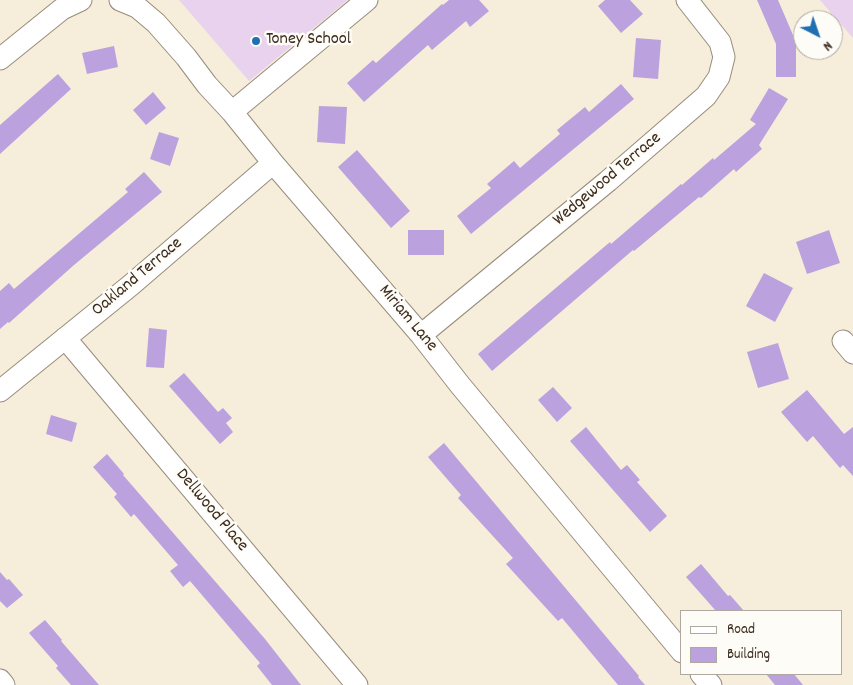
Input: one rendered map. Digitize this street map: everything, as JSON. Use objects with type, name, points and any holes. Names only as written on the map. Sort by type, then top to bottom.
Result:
[{"type":"street","points":[[0,59],[62,9],[81,0]]},
{"type":"street","name":"Miriam Lane","points":[[120,0],[137,7],[156,23],[186,57],[207,85],[422,335],[460,385],[680,650]]},
{"type":"street","points":[[232,112],[367,0]]},
{"type":"street","name":"Wedgewood Terrace","points":[[422,335],[608,181],[706,96],[719,77],[724,57],[720,42],[687,0]]},
{"type":"street","name":"Oakland Terrace","points":[[0,391],[131,286],[273,162]]},
{"type":"street","name":"Dellwood Place","points":[[65,338],[358,685]]},
{"type":"street","points":[[702,675],[711,685]]},
{"type":"street","points":[[0,680],[4,685]]},
{"type":"shaded area","name":"Toney School","points":[[179,0],[348,0],[249,81]]},
{"type":"shaded area","points":[[820,0],[853,0],[853,38],[843,26],[843,10],[829,10]]},
{"type":"building","points":[[449,0],[479,0],[489,11],[470,27],[466,21],[432,50],[428,45],[364,102],[347,83],[373,60],[376,63],[442,4]]},
{"type":"building","points":[[605,0],[630,0],[643,14],[621,33],[598,6]]},
{"type":"building","points":[[757,0],[778,0],[793,35],[793,60],[796,60],[796,77],[776,77],[776,44]]},
{"type":"building","points":[[636,38],[661,40],[658,79],[633,77]]},
{"type":"building","points":[[114,46],[118,67],[87,74],[82,53]]},
{"type":"building","points":[[58,74],[71,89],[0,154],[0,125]]},
{"type":"building","points":[[621,84],[634,99],[471,234],[457,216],[491,188],[487,184],[514,161],[520,168],[560,134],[557,130],[585,107],[589,112]]},
{"type":"building","points":[[769,88],[788,99],[759,145],[762,149],[736,172],[734,169],[701,198],[699,197],[633,250],[492,371],[478,354],[610,242],[611,244],[681,184],[713,158],[714,160],[756,124],[750,120]]},
{"type":"building","points":[[153,92],[166,108],[146,125],[133,110]]},
{"type":"building","points":[[319,106],[347,107],[345,144],[317,142]]},
{"type":"building","points":[[159,132],[179,138],[170,166],[150,159]]},
{"type":"building","points":[[357,150],[410,211],[391,228],[338,167]]},
{"type":"building","points":[[144,172],[162,192],[0,329],[0,291],[9,283],[14,289],[128,192],[125,189]]},
{"type":"building","points":[[408,230],[444,230],[444,255],[408,255]]},
{"type":"building","points":[[829,230],[840,263],[807,274],[796,242]]},
{"type":"building","points":[[764,273],[793,288],[775,322],[746,306]]},
{"type":"building","points":[[149,328],[167,330],[164,368],[146,367]]},
{"type":"building","points":[[778,343],[789,379],[758,388],[747,352]]},
{"type":"building","points":[[184,373],[218,412],[223,408],[232,418],[226,423],[233,432],[220,444],[169,386]]},
{"type":"building","points":[[553,387],[572,408],[557,422],[538,400]]},
{"type":"building","points":[[807,390],[844,434],[853,427],[853,476],[843,465],[840,468],[813,436],[807,442],[781,412]]},
{"type":"building","points":[[51,415],[77,423],[72,442],[46,434]]},
{"type":"building","points":[[586,427],[621,470],[627,465],[640,480],[637,482],[667,516],[650,532],[570,441]]},
{"type":"building","points":[[444,443],[645,685],[618,685],[562,618],[558,621],[506,564],[513,558],[458,498],[461,495],[428,457]]},
{"type":"building","points":[[107,454],[265,639],[301,685],[272,685],[257,666],[260,663],[190,581],[183,587],[170,571],[178,565],[134,514],[131,517],[114,497],[117,494],[93,467]]},
{"type":"building","points":[[701,564],[728,596],[730,595],[743,610],[715,610],[686,577]]},
{"type":"building","points":[[0,572],[23,595],[7,608],[0,601]]},
{"type":"building","points":[[45,620],[99,685],[71,685],[56,668],[58,666],[29,633]]},
{"type":"building","points":[[767,675],[795,675],[803,685],[775,685]]},
{"type":"place","name":"Toney School","points":[[256,41]]}]
